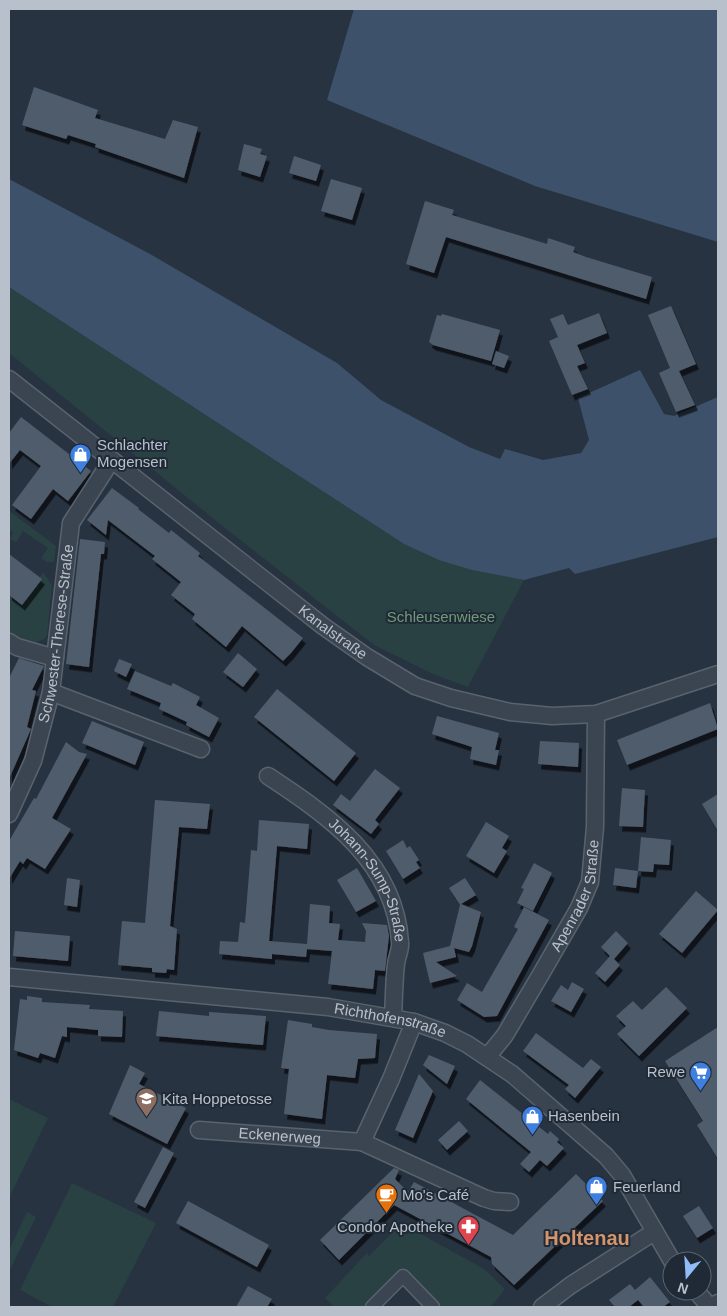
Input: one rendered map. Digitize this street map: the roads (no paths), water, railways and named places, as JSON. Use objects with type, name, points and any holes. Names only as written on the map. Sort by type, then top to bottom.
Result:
[{"type":"street","name":"Kanalstraße","points":[[9,380],[323,626],[415,686],[452,698],[510,712],[552,716],[596,714],[718,674]]},
{"type":"street","name":"Schwester-Therese-Straße","points":[[9,814],[33,761],[51,692],[71,523],[111,461]]},
{"type":"street","points":[[9,642],[17,648],[55,658]]},
{"type":"street","points":[[51,692],[201,749]]},
{"type":"street","name":"Apenrader Straße","points":[[488,1056],[505,1035],[541,974],[578,908],[590,882],[595,827],[596,714]]},
{"type":"street","name":"Johann-Sump-Straße","points":[[268,776],[352,840],[367,855],[386,884],[397,920],[401,943],[396,965],[393,1017]]},
{"type":"street","name":"Richthofenstraße","points":[[9,977],[328,1007],[414,1022],[467,1044],[488,1056],[512,1074],[606,1156],[622,1175],[666,1251]]},
{"type":"street","points":[[362,1142],[391,1079],[414,1022]]},
{"type":"street","name":"Eckenerweg","points":[[199,1130],[362,1142],[484,1198],[510,1202]]},
{"type":"street","points":[[542,1307],[571,1285],[654,1232]]},
{"type":"street","points":[[372,1307],[403,1276],[433,1307]]},
{"type":"street","points":[[710,1307],[718,1303]]},
{"type":"water","points":[[354,9],[718,9],[718,242],[535,186],[327,100]]},
{"type":"water","points":[[9,179],[150,254],[337,363],[381,400],[469,447],[500,459],[505,449],[543,460],[581,453],[589,440],[578,398],[640,370],[664,414],[674,416],[718,397],[718,537],[575,574],[569,568],[524,580],[472,570],[439,560],[404,544],[9,287]]},
{"type":"place","name":"Schlachter Mogensen","points":[[81,473]]},
{"type":"place","name":"Rewe","points":[[701,1091]]},
{"type":"place","name":"Kita Hoppetosse","points":[[146,1118]]},
{"type":"place","name":"Hasenbein","points":[[532,1135]]},
{"type":"place","name":"Feuerland","points":[[597,1206]]},
{"type":"place","name":"Mo's Café","points":[[386,1214]]},
{"type":"place","name":"Condor Apotheke","points":[[469,1246]]},
{"type":"district","name":"Holtenau","points":[[587,1238]]},
{"type":"park label","name":"Schleusenwiese","points":[[441,617]]}]
